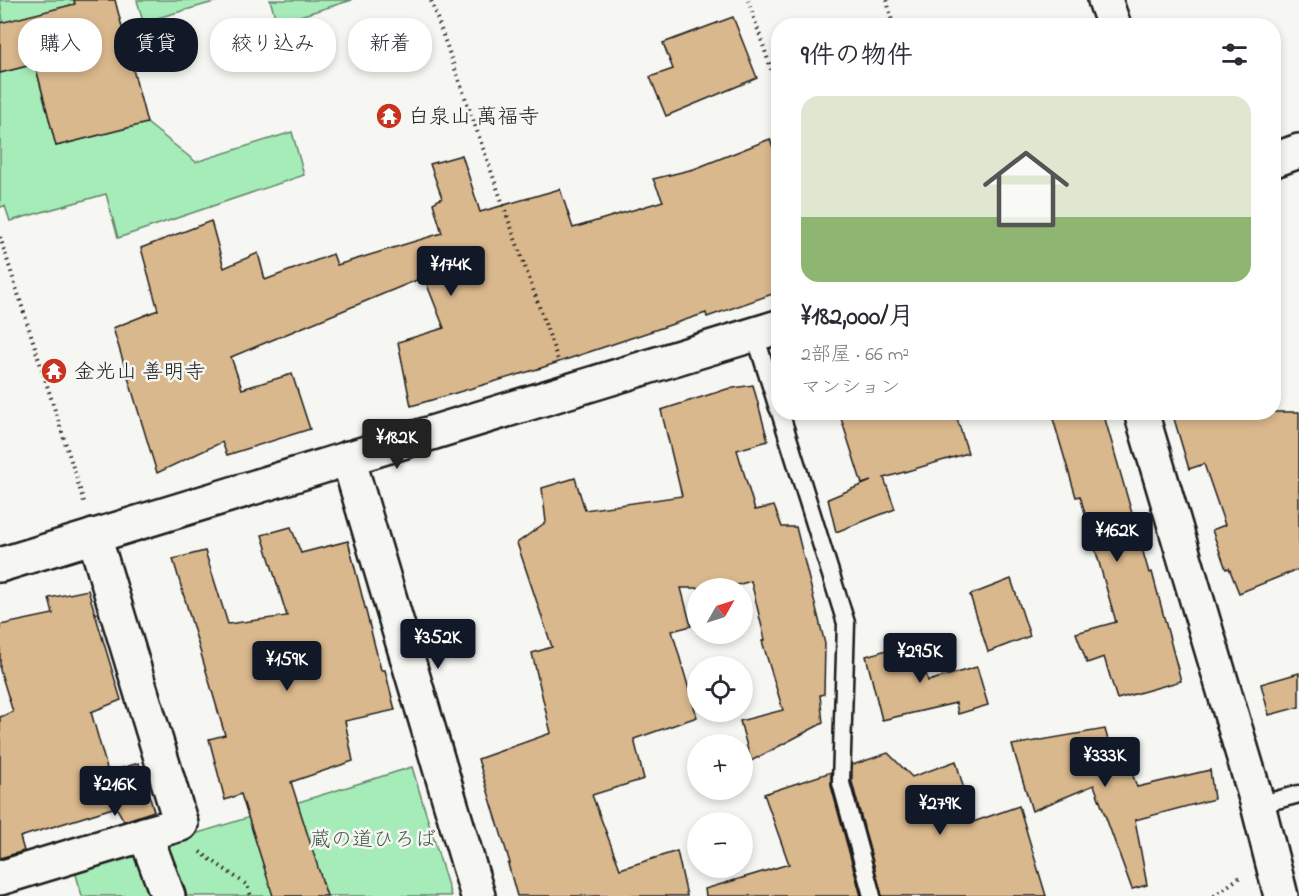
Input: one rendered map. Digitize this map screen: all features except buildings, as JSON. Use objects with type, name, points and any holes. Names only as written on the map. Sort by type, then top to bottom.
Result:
[{"type":"street","points":[[1105,0],[1111,18]]},
{"type":"street","points":[[1281,157],[1299,151]]},
{"type":"street","points":[[0,565],[767,331]]},
{"type":"street","points":[[1143,420],[1258,806],[1281,896]]},
{"type":"street","points":[[348,458],[478,896]]},
{"type":"street","points":[[0,878],[181,824],[94,536]]},
{"type":"street","points":[[146,834],[168,896]]},
{"type":"lane","points":[[767,331],[771,359]]},
{"type":"lane","points":[[783,420],[846,623],[842,783],[872,896]]},
{"type":"lane","points":[[1258,806],[1299,794]]},
{"type":"path","points":[[748,0],[771,69]]},
{"type":"path","points":[[887,0],[891,18]]},
{"type":"path","points":[[431,1],[570,392]]},
{"type":"path","points":[[0,237],[94,536]]},
{"type":"path","points":[[181,824],[200,851],[248,885],[251,896]]},
{"type":"path","points":[[1214,896],[1246,873]]},
{"type":"green space","points":[[0,0],[74,0],[75,4],[3,23]]},
{"type":"green space","points":[[137,0],[221,0],[157,18],[142,18]]},
{"type":"green space","points":[[270,0],[352,0],[293,18],[275,18]]},
{"type":"green space","points":[[18,68],[18,72],[37,72],[56,146],[147,123],[196,162],[292,132],[304,175],[118,238],[106,194],[10,221],[5,206],[0,207],[0,73]]},
{"type":"green space","name":"蔵の道ひろば","points":[[412,767],[451,896],[82,896],[75,871]]},
{"type":"place","name":"白泉山 萬福寺","points":[[389,116]]},
{"type":"place","name":"金光山 善明寺","points":[[54,371]]}]
